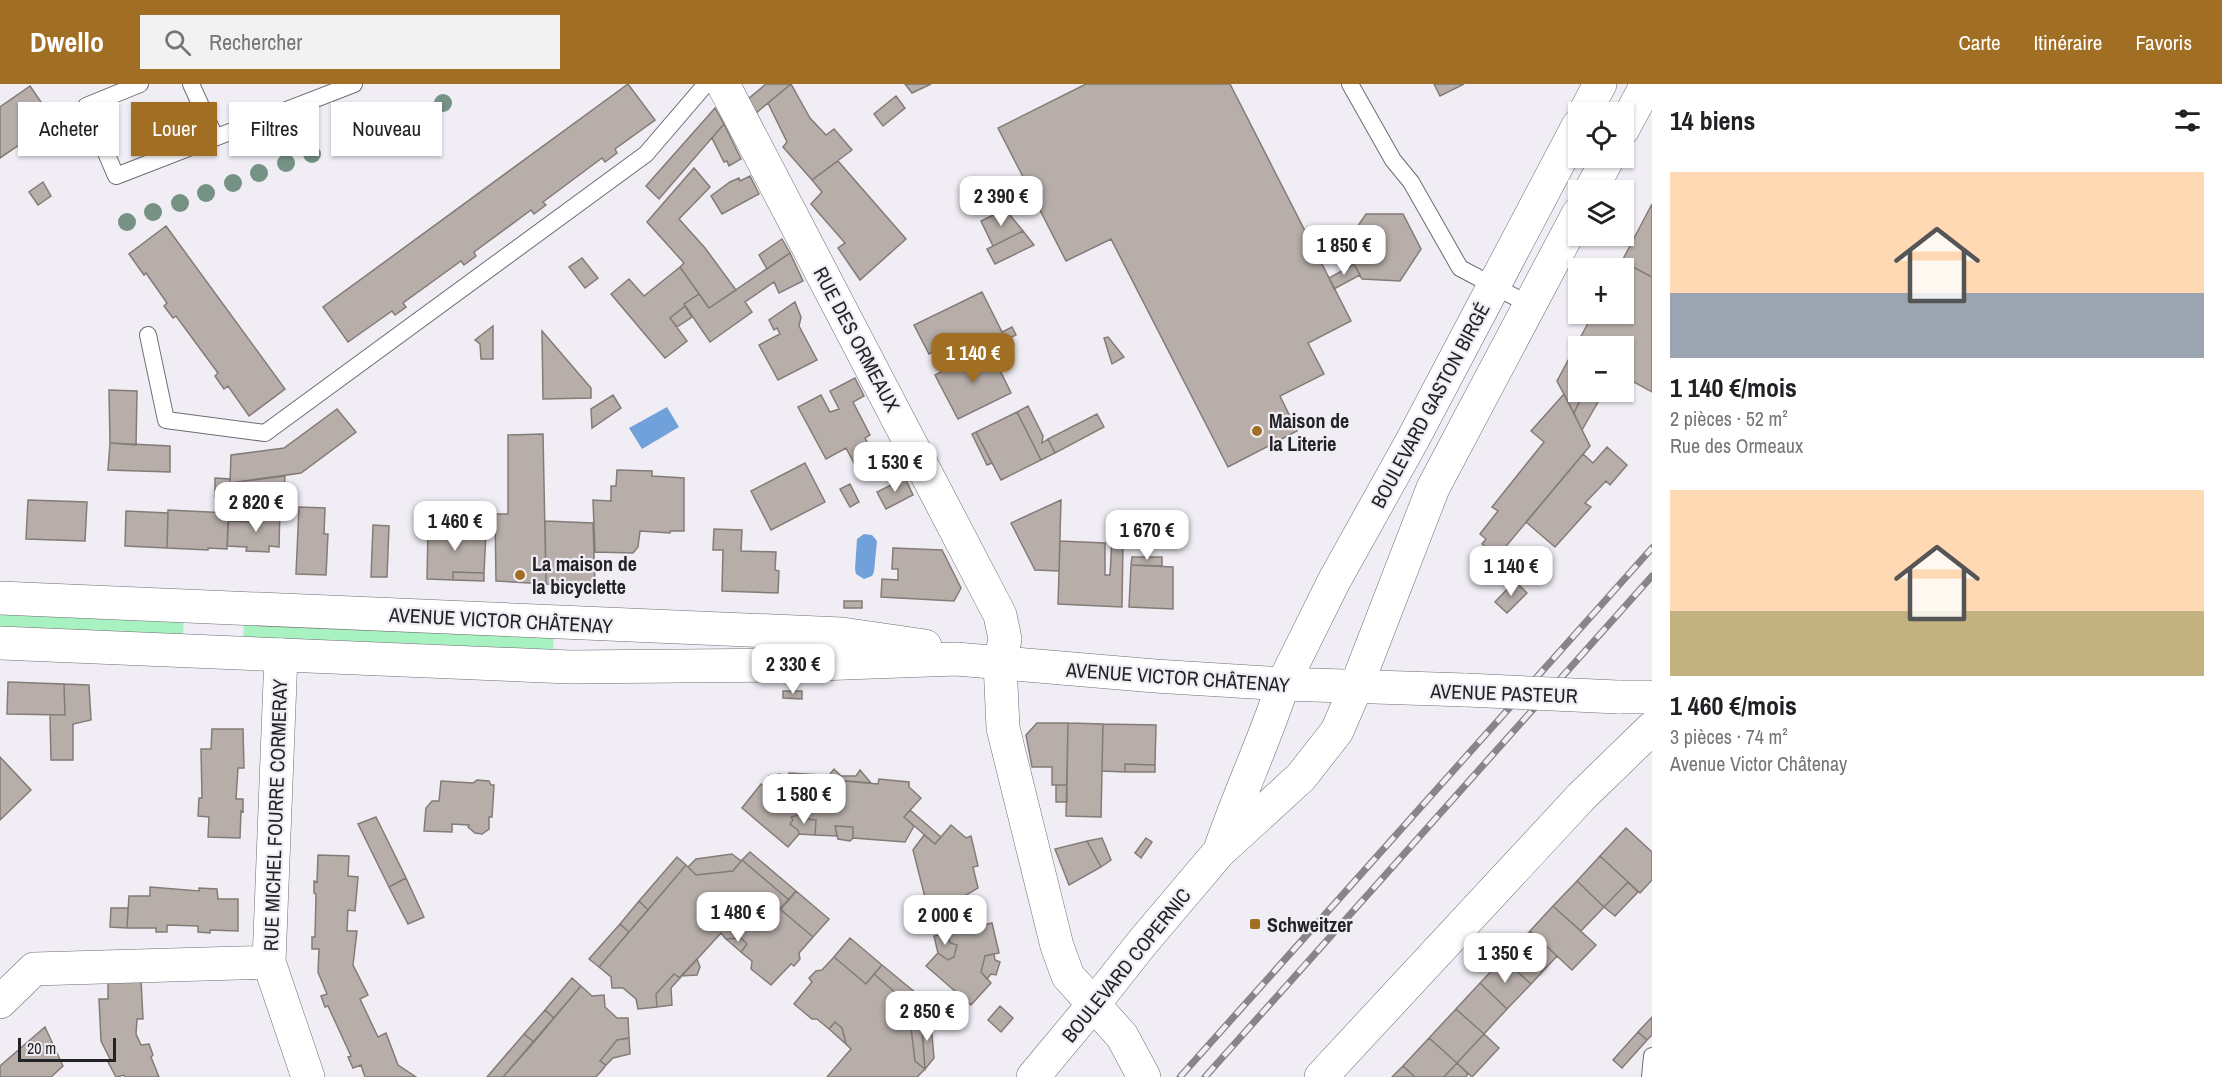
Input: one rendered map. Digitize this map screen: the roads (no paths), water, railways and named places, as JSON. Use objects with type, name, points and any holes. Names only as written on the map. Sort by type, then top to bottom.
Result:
[{"type":"main road","name":"RUE DES ORMEAUX","points":[[723,84],[1000,615],[1005,639],[1000,663],[1003,728],[1057,946],[1068,976],[1122,1036],[1138,1064]]},
{"type":"main road","points":[[1590,102],[1600,84]]},
{"type":"main road","points":[[1634,108],[1647,84]]},
{"type":"main road","name":"BOULEVARD GASTON BIRGÉ","points":[[1283,684],[1334,581],[1412,441],[1568,145]]},
{"type":"main road","points":[[1356,687],[1433,488],[1568,233]]},
{"type":"main road","name":"AVENUE VICTOR CHÂTENAY","points":[[0,598],[842,633],[956,650],[1000,663]]},
{"type":"main road","name":"AVENUE VICTOR CHÂTENAY","points":[[0,643],[580,667],[791,665],[956,659],[1078,671],[1356,687]]},
{"type":"main road","name":"RUE MICHEL FOURRE CORMERAY","points":[[281,655],[269,962],[308,1077]]},
{"type":"main road","name":"BOULEVARD COPERNIC","points":[[1219,852],[1234,809],[1269,729],[1283,684]]},
{"type":"main road","name":"BOULEVARD COPERNIC","points":[[1033,1077],[1219,852],[1301,777],[1337,731],[1356,687]]},
{"type":"main road","name":"AVENUE PASTEUR","points":[[1356,687],[1652,697]]},
{"type":"main road","points":[[1321,1077],[1581,797],[1652,728]]},
{"type":"main road","points":[[0,1002],[34,969],[269,962]]},
{"type":"lane","points":[[140,84],[86,106],[116,176],[167,156]]},
{"type":"lane","points":[[191,84],[199,102]]},
{"type":"lane","points":[[217,136],[354,84]]},
{"type":"lane","points":[[148,335],[166,420],[265,434],[646,154],[706,84]]},
{"type":"lane","points":[[1350,84],[1393,160],[1411,182],[1460,268],[1530,305]]},
{"type":"lane","points":[[1650,1077],[1652,1056]]},
{"type":"water","points":[[667,407],[679,427],[642,449],[629,428]]},
{"type":"water","points":[[864,534],[872,535],[877,541],[874,572],[872,576],[864,579],[856,574],[855,569],[857,539]]},
{"type":"railway","points":[[1180,1077],[1652,548]]},
{"type":"railway","points":[[1205,1077],[1652,576]]},
{"type":"place","name":"Maison de la Literie","points":[[1257,431]]},
{"type":"place","name":"La maison de la bicyclette","points":[[520,575]]},
{"type":"place","name":"Schweitzer","points":[[1255,924]]}]
